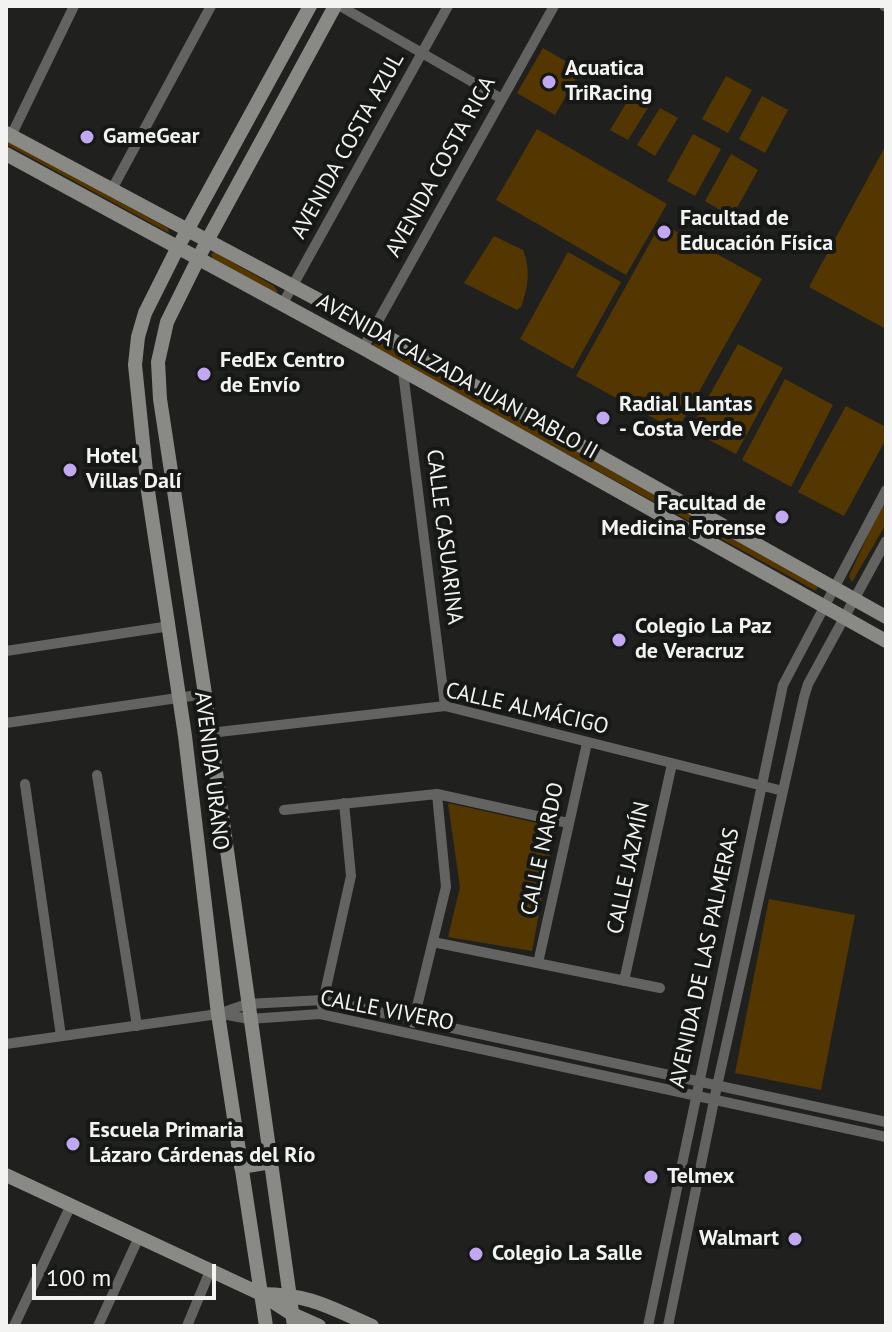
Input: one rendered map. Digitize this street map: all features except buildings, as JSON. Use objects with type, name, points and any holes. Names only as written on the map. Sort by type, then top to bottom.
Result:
[{"type":"main road","name":"AVENIDA URANO","points":[[266,1326],[218,1014],[180,698],[146,474],[135,365],[145,313],[310,6]]},
{"type":"main road","name":"AVENIDA URANO","points":[[293,1320],[160,399],[158,362],[167,322],[207,241],[337,6]]},
{"type":"main road","name":"AVENIDA CALZADA JUAN PABLO II","points":[[8,135],[373,329],[886,617]]},
{"type":"main road","name":"AVENIDA CALZADA JUAN PABLO II","points":[[6,154],[363,348],[886,641]]},
{"type":"main road","points":[[146,474],[171,471]]},
{"type":"main road","points":[[241,1167],[271,1162]]},
{"type":"main road","points":[[6,1175],[261,1294],[293,1320],[319,1326]]},
{"type":"main road","points":[[261,1294],[291,1294],[313,1299],[372,1326]]},
{"type":"street","points":[[8,135],[74,6]]},
{"type":"street","points":[[111,191],[211,6]]},
{"type":"street","points":[[337,6],[502,99]]},
{"type":"street","name":"AVENIDA COSTA AZUL","points":[[282,305],[448,6]]},
{"type":"street","name":"AVENIDA COSTA RICA","points":[[363,348],[554,6]]},
{"type":"street","name":"CALLE CASUARINA","points":[[403,372],[445,706]]},
{"type":"street","name":"AVENIDA DE LAS PALMERAS","points":[[648,1326],[783,685],[886,490]]},
{"type":"street","name":"AVENIDA DE LAS PALMERAS","points":[[668,1326],[717,1086],[804,697],[886,541]]},
{"type":"street","points":[[6,651],[170,626]]},
{"type":"street","points":[[6,723],[205,694]]},
{"type":"street","name":"CALLE ALMÁCIGO","points":[[210,733],[445,706],[783,791]]},
{"type":"street","name":"CALLE NARDO","points":[[538,963],[587,743]]},
{"type":"street","name":"CALLE JAZMÍN","points":[[624,981],[672,764]]},
{"type":"street","points":[[97,775],[137,1026]]},
{"type":"street","points":[[25,784],[61,1036]]},
{"type":"street","points":[[284,810],[437,794],[568,823]]},
{"type":"street","points":[[410,1034],[446,887],[437,794]]},
{"type":"street","points":[[320,1014],[351,876],[344,803]]},
{"type":"street","points":[[433,942],[660,988]]},
{"type":"street","name":"CALLE VIVERO","points":[[6,1044],[323,1000],[886,1122]]},
{"type":"street","name":"CALLE VIVERO","points":[[248,1011],[320,1014],[886,1137]]},
{"type":"street","points":[[496,1053],[499,1038]]},
{"type":"street","points":[[552,1065],[555,1051]]},
{"type":"street","points":[[14,1326],[71,1205]]},
{"type":"street","points":[[98,1326],[139,1237]]},
{"type":"street","points":[[187,1326],[210,1271]]},
{"type":"street","points":[[657,1285],[676,1289]]},
{"type":"shaded area","name":"Acuatica TriRacing","points":[[543,48],[581,70],[555,115],[517,93]]},
{"type":"shaded area","points":[[726,76],[752,90],[728,133],[702,119]]},
{"type":"shaded area","points":[[633,92],[651,103],[628,140],[610,130]]},
{"type":"shaded area","points":[[762,96],[788,110],[765,153],[739,139]]},
{"type":"shaded area","points":[[660,108],[678,118],[655,156],[637,145]]},
{"type":"shaded area","points":[[537,129],[667,204],[626,275],[496,200]]},
{"type":"shaded area","points":[[693,134],[721,149],[695,196],[667,181]]},
{"type":"shaded area","points":[[6,139],[168,228],[169,233],[6,144]]},
{"type":"shaded area","points":[[886,145],[886,329],[809,287]]},
{"type":"shaded area","points":[[731,154],[758,170],[732,217],[705,201]]},
{"type":"shaded area","points":[[661,223],[762,279],[677,431],[576,376]]},
{"type":"shaded area","points":[[494,236],[523,250],[528,272],[527,285],[521,307],[517,310],[464,283]]},
{"type":"shaded area","points":[[215,252],[274,286],[278,292],[213,259],[211,254]]},
{"type":"shaded area","points":[[568,252],[621,282],[573,369],[520,339]]},
{"type":"shaded area","points":[[378,341],[818,586],[816,591],[376,349],[373,345]]},
{"type":"shaded area","points":[[738,344],[783,368],[736,454],[690,430]]},
{"type":"shaded area","points":[[785,379],[833,405],[791,487],[742,460]]},
{"type":"shaded area","points":[[846,406],[886,427],[886,439],[844,516],[798,492]]},
{"type":"shaded area","points":[[886,496],[886,524],[852,582],[849,576]]},
{"type":"shaded area","points":[[448,803],[555,827],[532,951],[448,937],[460,887]]},
{"type":"shaded area","points":[[769,899],[855,915],[821,1090],[735,1073]]},
{"type":"place","name":"Acuatica TriRacing","points":[[549,82]]},
{"type":"place","name":"GameGear","points":[[87,137]]},
{"type":"place","name":"Facultad de Educación Física","points":[[664,232]]},
{"type":"place","name":"FedEx Centro de Envío","points":[[204,374]]},
{"type":"place","name":"Radial Llantas - Costa Verde","points":[[603,418]]},
{"type":"place","name":"Hotel Villas Dalí","points":[[70,470]]},
{"type":"place","name":"Facultad de Medicina Forense","points":[[782,517]]},
{"type":"place","name":"Colegio La Paz de Veracruz","points":[[619,640]]},
{"type":"place","name":"Escuela Primaria Lázaro Cárdenas del Río","points":[[73,1144]]},
{"type":"place","name":"Telmex","points":[[651,1177]]},
{"type":"place","name":"Walmart","points":[[795,1239]]},
{"type":"place","name":"Colegio La Salle","points":[[476,1254]]}]
